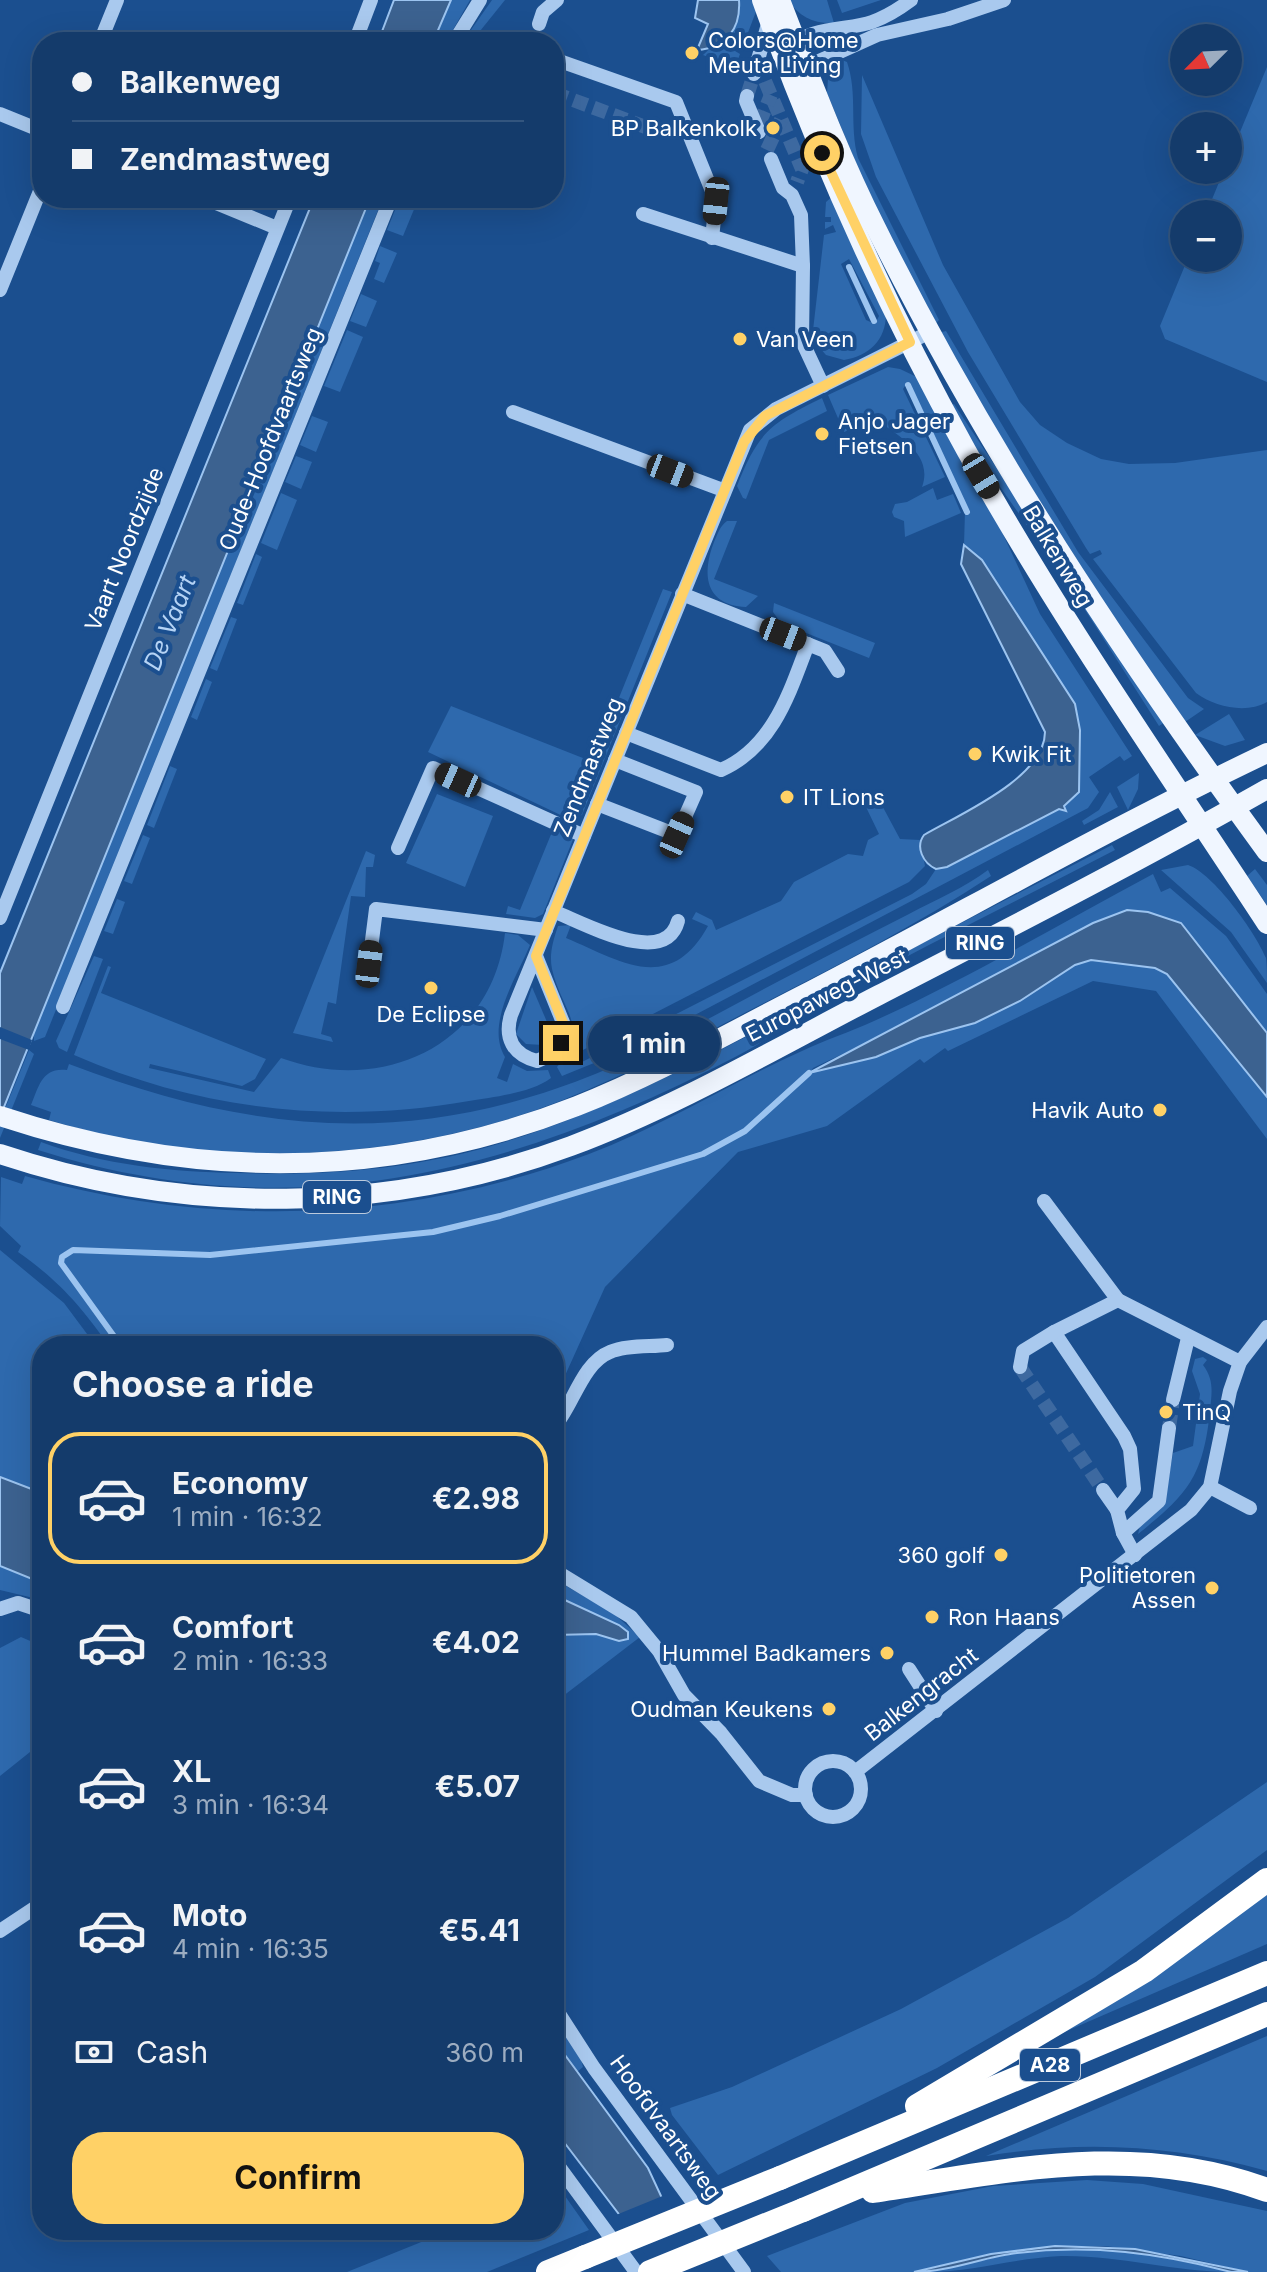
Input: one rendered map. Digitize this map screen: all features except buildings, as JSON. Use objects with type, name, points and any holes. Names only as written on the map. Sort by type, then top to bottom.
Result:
[{"type":"highway","name":"A28","points":[[832,2156],[1144,1971],[1267,1880]]},
{"type":"highway","name":"A28","points":[[548,2272],[1267,1973]]},
{"type":"highway","name":"A28","points":[[650,2272],[839,2196],[1267,2014]]},
{"type":"highway","name":"A28","points":[[839,2196],[992,2170],[1076,2162],[1160,2165],[1238,2179],[1267,2190]]},
{"type":"main road","name":"Balkenweg","points":[[774,7],[796,41],[875,227],[930,332],[1037,515],[1267,852]]},
{"type":"main road","name":"Balkenweg","points":[[774,7],[785,60],[853,224],[910,342],[996,502],[1091,658],[1267,924]]},
{"type":"main road","name":"RING","points":[[1215,779],[1267,753]]},
{"type":"main road","name":"Europaweg-West","points":[[0,1116],[44,1131],[156,1157],[267,1165],[362,1160],[451,1145],[516,1128],[633,1082],[1215,779]]},
{"type":"main road","name":"RING","points":[[1235,807],[1267,789]]},
{"type":"main road","name":"Europaweg-West","points":[[0,1154],[134,1188],[257,1200],[398,1190],[494,1170],[570,1146],[636,1119],[1235,807]]},
{"type":"street","points":[[104,32],[117,0]]},
{"type":"street","points":[[359,32],[371,0]]},
{"type":"street","points":[[461,32],[480,0]]},
{"type":"street","points":[[539,24],[543,12],[557,0]]},
{"type":"street","points":[[911,0],[872,22],[796,41],[785,60],[806,67],[877,35],[948,19],[1004,0]]},
{"type":"street","points":[[755,68],[774,7]]},
{"type":"street","points":[[564,63],[676,102],[716,201],[712,238]]},
{"type":"street","points":[[747,96],[746,101],[759,128]]},
{"type":"street","points":[[0,114],[32,127]]},
{"type":"street","points":[[775,167],[783,188],[794,188],[801,215],[802,341],[823,386]]},
{"type":"street","points":[[0,290],[33,208]]},
{"type":"street","points":[[228,208],[277,228]]},
{"type":"street","name":"Vaart Noordzijde","points":[[0,918],[286,208]]},
{"type":"street","name":"Oude-Hoofdvaartsweg","points":[[63,1007],[387,208]]},
{"type":"street","points":[[643,214],[803,266]]},
{"type":"street","name":"Zendmastweg","points":[[536,956],[564,1025],[555,1053],[549,1059],[537,1061],[517,1052],[507,1027],[750,430],[765,416],[930,332]]},
{"type":"street","points":[[513,412],[723,490]]},
{"type":"street","points":[[682,594],[825,651],[838,671]]},
{"type":"street","points":[[626,733],[721,770],[741,761],[779,720],[808,644]]},
{"type":"street","points":[[597,804],[677,835],[696,792],[615,760]]},
{"type":"street","points":[[398,848],[433,768],[584,836]]},
{"type":"street","points":[[369,964],[376,909],[546,930]]},
{"type":"street","points":[[553,911],[640,944],[663,942],[674,933],[678,921]]},
{"type":"street","points":[[1044,1201],[1115,1296],[1188,1338],[1240,1362]]},
{"type":"street","points":[[1020,1367],[1023,1351],[1115,1296]]},
{"type":"street","points":[[1250,1508],[1210,1487],[1230,1391],[1240,1362],[1266,1329]]},
{"type":"street","points":[[1054,1332],[1130,1449],[1134,1489],[1117,1510]]},
{"type":"street","points":[[1173,1400],[1188,1338]]},
{"type":"street","points":[[564,1415],[584,1377],[609,1352],[667,1345]]},
{"type":"street","points":[[1123,1533],[1159,1501],[1169,1428]]},
{"type":"street","name":"Balkengracht","points":[[855,1772],[1135,1555],[1191,1510],[1210,1487]]},
{"type":"street","points":[[1103,1490],[1117,1510],[1123,1533],[1135,1555]]},
{"type":"street","points":[[564,1576],[631,1617],[659,1651],[684,1695],[721,1733],[759,1781],[792,1795],[806,1795]]},
{"type":"street","points":[[0,1609],[18,1603],[32,1608]]},
{"type":"street","points":[[909,1669],[936,1711]]},
{"type":"street","name":"Balkengracht","points":[[826,1761],[848,1765],[855,1772],[861,1790],[859,1799],[848,1813],[828,1816],[818,1813],[806,1795],[809,1774],[826,1761]]},
{"type":"street","points":[[0,1931],[32,1910]]},
{"type":"street","name":"Hoofdvaartsweg","points":[[564,2022],[594,2068],[744,2272]]},
{"type":"street","points":[[564,2174],[636,2272]]},
{"type":"shaded area","points":[[451,0],[470,0],[452,32],[437,32]]},
{"type":"shaded area","points":[[492,0],[505,0],[479,32],[470,32]]},
{"type":"shaded area","points":[[739,0],[756,0],[757,9],[744,43],[739,41],[735,51],[740,54],[735,67],[703,55],[736,24]]},
{"type":"shaded area","points":[[788,0],[827,0],[834,23],[808,18]]},
{"type":"shaded area","points":[[837,0],[881,0],[842,13]]},
{"type":"shaded area","points":[[842,60],[847,62],[850,74],[858,158],[939,320],[934,325],[884,231],[827,93],[828,79]]},
{"type":"shaded area","points":[[1267,67],[1267,382],[1165,339],[1160,326],[1182,272],[1242,272],[1242,200],[1212,200],[1218,184],[1242,184],[1242,127]]},
{"type":"shaded area","points":[[862,75],[943,265],[1020,402],[1040,425],[1067,443],[1101,459],[1129,464],[1175,463],[1267,450],[1267,702],[1250,708],[1231,707],[1212,702],[1196,693],[1093,559],[1102,554],[1100,550],[1090,554],[1086,548],[968,352],[876,177],[861,134]]},
{"type":"shaded area","points":[[834,195],[886,314],[883,332],[874,345],[861,355],[844,360],[826,355],[812,339],[824,235],[836,232],[833,225],[825,229],[825,222],[831,222],[831,217],[825,217],[826,202]],"holes":[[[849,259],[879,316],[875,324],[866,320],[841,264]]]},
{"type":"shaded area","points":[[366,208],[379,208],[45,1037],[34,1041],[34,1032]]},
{"type":"shaded area","points":[[396,208],[415,208],[403,236],[387,230]]},
{"type":"shaded area","points":[[380,246],[397,253],[384,283],[374,279],[380,263],[375,261]]},
{"type":"shaded area","points":[[361,294],[377,301],[366,327],[350,321]]},
{"type":"shaded area","points":[[347,330],[363,337],[340,392],[324,386]]},
{"type":"shaded area","points":[[946,331],[1078,552],[1188,698],[1204,709],[1185,722],[1084,574],[938,333]]},
{"type":"shaded area","points":[[888,367],[919,378],[995,517],[1040,614],[1132,756],[1124,761],[1120,756],[1089,777],[1099,792],[1088,808],[636,1046],[562,1076],[557,1067],[567,1054],[573,1030],[551,963],[558,926],[571,925],[566,938],[604,955],[623,962],[659,967],[677,961],[693,948],[708,926],[692,919],[696,912],[712,920],[716,930],[781,901],[794,882],[848,854],[863,856],[868,840],[879,834],[865,805],[878,798],[900,839],[920,840],[925,866],[909,882],[583,1050],[576,1055],[580,1063],[912,894],[926,884],[936,869],[947,867],[1059,808],[1065,812],[1064,806],[1079,792],[1080,730],[1075,704],[982,560],[964,545],[965,511],[907,383],[903,389],[945,477],[922,487],[924,475],[919,455],[876,419],[844,432],[828,395]]},
{"type":"shaded area","points":[[822,398],[827,411],[769,440],[746,499],[743,498],[737,486],[760,441],[778,423]]},
{"type":"shaded area","points":[[954,404],[1165,722],[1159,726],[1073,591],[968,441],[950,406]]},
{"type":"shaded area","points":[[312,416],[328,422],[316,452],[300,445]]},
{"type":"shaded area","points":[[296,456],[312,462],[301,489],[285,482]]},
{"type":"shaded area","points":[[933,488],[937,500],[953,494],[961,513],[905,537],[904,521],[894,517],[892,512],[895,504],[907,502]]},
{"type":"shaded area","points":[[281,493],[297,500],[277,550],[261,543]]},
{"type":"shaded area","points":[[727,521],[737,521],[714,579],[758,596],[746,607],[732,605],[714,594],[708,576],[714,542]]},
{"type":"shaded area","points":[[256,554],[262,557],[243,605],[237,603]]},
{"type":"shaded area","points":[[663,589],[672,592],[582,815],[569,819],[428,752],[451,706],[593,762]]},
{"type":"shaded area","points":[[774,603],[875,643],[869,658],[781,623],[773,612]]},
{"type":"shaded area","points":[[231,617],[237,619],[217,671],[210,668]]},
{"type":"shaded area","points":[[206,679],[212,682],[197,720],[191,717]]},
{"type":"shaded area","points":[[1229,714],[1245,740],[1225,746],[1195,735]]},
{"type":"shaded area","points":[[170,766],[177,769],[154,828],[147,825]]},
{"type":"shaded area","points":[[1139,773],[1138,789],[1128,810],[1117,787]]},
{"type":"shaded area","points":[[1110,792],[1118,807],[1084,825],[1082,821],[1099,810]]},
{"type":"shaded area","points":[[437,794],[493,816],[465,887],[406,863]]},
{"type":"shaded area","points":[[559,830],[574,837],[543,914],[535,918],[506,914],[508,906],[520,910],[552,832],[556,834]]},
{"type":"shaded area","points":[[143,835],[150,838],[132,884],[124,881]]},
{"type":"shaded area","points":[[1112,845],[1115,850],[840,992],[737,1056],[652,1097],[567,1132],[482,1159],[396,1178],[310,1187],[221,1186],[131,1174],[38,1150],[41,1142],[138,1166],[269,1174],[363,1170],[426,1161],[488,1147],[576,1117],[662,1079]]},
{"type":"shaded area","points":[[366,851],[375,855],[373,867],[366,867],[365,897],[351,896],[336,1004],[328,1002],[321,1034],[331,1037],[333,1042],[293,1033]]},
{"type":"shaded area","points":[[1188,865],[1209,879],[1244,920],[1266,958],[1267,983],[1231,932],[1161,870]]},
{"type":"shaded area","points":[[1255,869],[1267,885],[1267,905],[1247,876]]},
{"type":"shaded area","points":[[988,870],[991,876],[904,929],[674,1049],[564,1099],[477,1128],[416,1141],[355,1149],[293,1153],[231,1152],[169,1147],[108,1136],[49,1120],[51,1112],[31,1105],[43,1079],[52,1072],[67,1070],[69,1064],[190,1103],[250,1115],[310,1122],[370,1123],[431,1118],[492,1107],[555,1089],[641,1053],[949,894]]},
{"type":"shaded area","points":[[1153,874],[1161,892],[1170,888],[1226,936],[1267,994],[1267,1033],[1231,986],[1116,914],[813,1068],[810,1073],[876,1057],[920,1038],[975,1023],[1020,1001],[1075,965],[1091,960],[1114,961],[1155,968],[1167,974],[1267,1097],[1267,1139],[1156,991],[1093,981],[948,1051],[945,1048],[924,1063],[920,1059],[827,1126],[738,1152],[605,1287],[564,1378],[564,1336],[102,1336],[68,1294],[18,1252],[21,1246],[0,1226],[1,1177],[22,1184],[25,1176],[95,1193],[166,1205],[238,1211],[309,1211],[380,1205],[450,1194],[520,1177],[616,1143],[775,1063],[865,1025],[980,969]]},
{"type":"shaded area","points":[[117,899],[125,902],[113,934],[104,931]]},
{"type":"shaded area","points":[[505,933],[518,935],[530,945],[501,1015],[500,1044],[505,1057],[497,1078],[507,1082],[513,1064],[527,1071],[548,1070],[551,1078],[523,1091],[418,1108],[368,1112],[268,1108],[170,1089],[74,1055],[108,966],[111,967],[101,993],[266,1059],[255,1079],[242,1086],[150,1064],[149,1068],[254,1092],[281,1058],[319,1068],[357,1070],[393,1065],[426,1052],[455,1032],[479,1005],[496,972]]},
{"type":"shaded area","points":[[94,956],[103,959],[67,1052],[59,1048],[56,1041]]},
{"type":"shaded area","points":[[532,987],[550,1029],[543,1045],[526,1044],[516,1034]]},
{"type":"shaded area","points":[[29,1050],[34,1054],[0,1138],[0,1121]]},
{"type":"shaded area","points":[[0,1250],[64,1303],[89,1336],[32,1336],[32,1489],[0,1477]]},
{"type":"shaded area","points":[[1203,1357],[1207,1360],[1203,1365],[1211,1381],[1211,1397],[1203,1452],[1181,1495],[1138,1534],[1140,1526],[1164,1505],[1173,1453],[1193,1446],[1200,1394],[1192,1371],[1195,1359]]},
{"type":"shaded area","points":[[0,1566],[32,1579],[32,1598],[0,1590]]},
{"type":"shaded area","points":[[564,1585],[613,1613],[640,1637],[564,1695],[564,1635],[596,1634],[619,1641],[564,1601]]},
{"type":"shaded area","points":[[21,1637],[32,1642],[32,1750],[0,1776],[0,1648]]},
{"type":"shaded area","points":[[1267,1782],[1267,1850],[1095,1977],[937,2068],[718,2175],[672,2115],[670,2108],[732,2087],[901,2009],[1068,1918]]},
{"type":"shaded area","points":[[1267,1888],[1267,1944],[1053,2037]]},
{"type":"shaded area","points":[[564,2031],[579,2051],[583,2067],[577,2072],[564,2054]]},
{"type":"shaded area","points":[[1267,2036],[1267,2171],[1197,2155],[1128,2148],[1057,2148],[986,2156]]},
{"type":"shaded area","points":[[1087,2180],[1143,2184],[1267,2211],[1267,2272],[1248,2272],[1181,2256],[1105,2246],[1055,2246],[991,2254],[914,2272],[781,2272],[767,2256],[905,2203],[993,2186]]},
{"type":"shaded area","points":[[564,2195],[589,2230],[487,2272],[347,2272],[426,2240],[564,2240]]},
{"type":"shaded area","points":[[1092,2248],[1127,2250],[1231,2272],[1061,2256],[927,2272],[1017,2253]]},
{"type":"water","points":[[394,0],[451,0],[437,32],[382,32]]},
{"type":"water","points":[[698,0],[739,0],[739,10],[734,28],[724,41],[697,50],[708,24],[695,18]]},
{"type":"water","name":"De Vaart","points":[[310,208],[366,208],[0,1117],[0,973]]},
{"type":"water","points":[[964,545],[982,560],[1075,704],[1080,730],[1079,792],[1064,806],[1066,811],[1059,809],[947,867],[936,869],[927,863],[922,854],[920,845],[924,835],[1016,780],[1041,749],[1045,732],[961,564]]},
{"type":"water","points":[[1127,910],[1148,912],[1181,923],[1267,1033],[1267,1097],[1167,974],[1155,968],[1091,960],[1075,965],[1020,1001],[975,1023],[920,1038],[876,1057],[809,1073],[1093,923]]},
{"type":"water","points":[[0,1477],[32,1489],[32,1579],[0,1566]]},
{"type":"water","points":[[564,1600],[619,1625],[628,1632],[628,1639],[619,1641],[596,1634],[564,1635]]},
{"type":"water","points":[[564,2054],[648,2168],[661,2196],[714,2272],[663,2272],[564,2142]]},
{"type":"water","points":[[1055,2246],[1135,2249],[1248,2272],[1231,2272],[1125,2252],[1045,2250],[914,2272],[991,2254]]},
{"type":"pier","points":[[0,1027],[32,1040],[29,1050],[0,1039]]},
{"type":"pier","points":[[665,2195],[718,2272],[658,2272],[616,2215]]},
{"type":"waterway","points":[[849,267],[874,321]]},
{"type":"waterway","points":[[908,385],[967,512]]},
{"type":"waterway","points":[[114,1336],[61,1263],[62,1257],[73,1250],[210,1255],[433,1232],[500,1216],[703,1154],[745,1131],[809,1073]]},
{"type":"tunnel","points":[[757,62],[802,169],[797,182]]},
{"type":"tunnel","points":[[747,96],[754,74]]},
{"type":"tunnel","points":[[759,124],[771,95]]},
{"type":"tunnel","points":[[564,97],[659,132]]},
{"type":"tunnel","points":[[767,150],[781,120]]},
{"type":"tunnel","points":[[1020,1367],[1103,1490]]},
{"type":"tunnel","points":[[1169,1428],[1173,1400]]},
{"type":"place","name":"Colors@Home Meuta Living","points":[[692,53]]},
{"type":"place","name":"BP Balkenkolk","points":[[773,128]]},
{"type":"place","name":"Van Veen","points":[[740,339]]},
{"type":"place","name":"Anjo Jager Fietsen","points":[[822,434]]},
{"type":"place","name":"Kwik Fit","points":[[975,754]]},
{"type":"place","name":"IT Lions","points":[[787,797]]},
{"type":"place","name":"De Eclipse","points":[[431,988]]},
{"type":"place","name":"Havik Auto","points":[[1160,1110]]},
{"type":"place","name":"TinQ","points":[[1166,1412]]},
{"type":"place","name":"360 golf","points":[[1001,1555]]},
{"type":"place","name":"Politietoren Assen","points":[[1212,1588]]},
{"type":"place","name":"Ron Haans","points":[[932,1617]]},
{"type":"place","name":"Hummel Badkamers","points":[[887,1653]]},
{"type":"place","name":"Oudman Keukens","points":[[829,1709]]},
{"type":"route","points":[[561,1043],[564,1025],[536,956],[744,442],[750,430],[765,416],[910,342],[822,153]]}]
